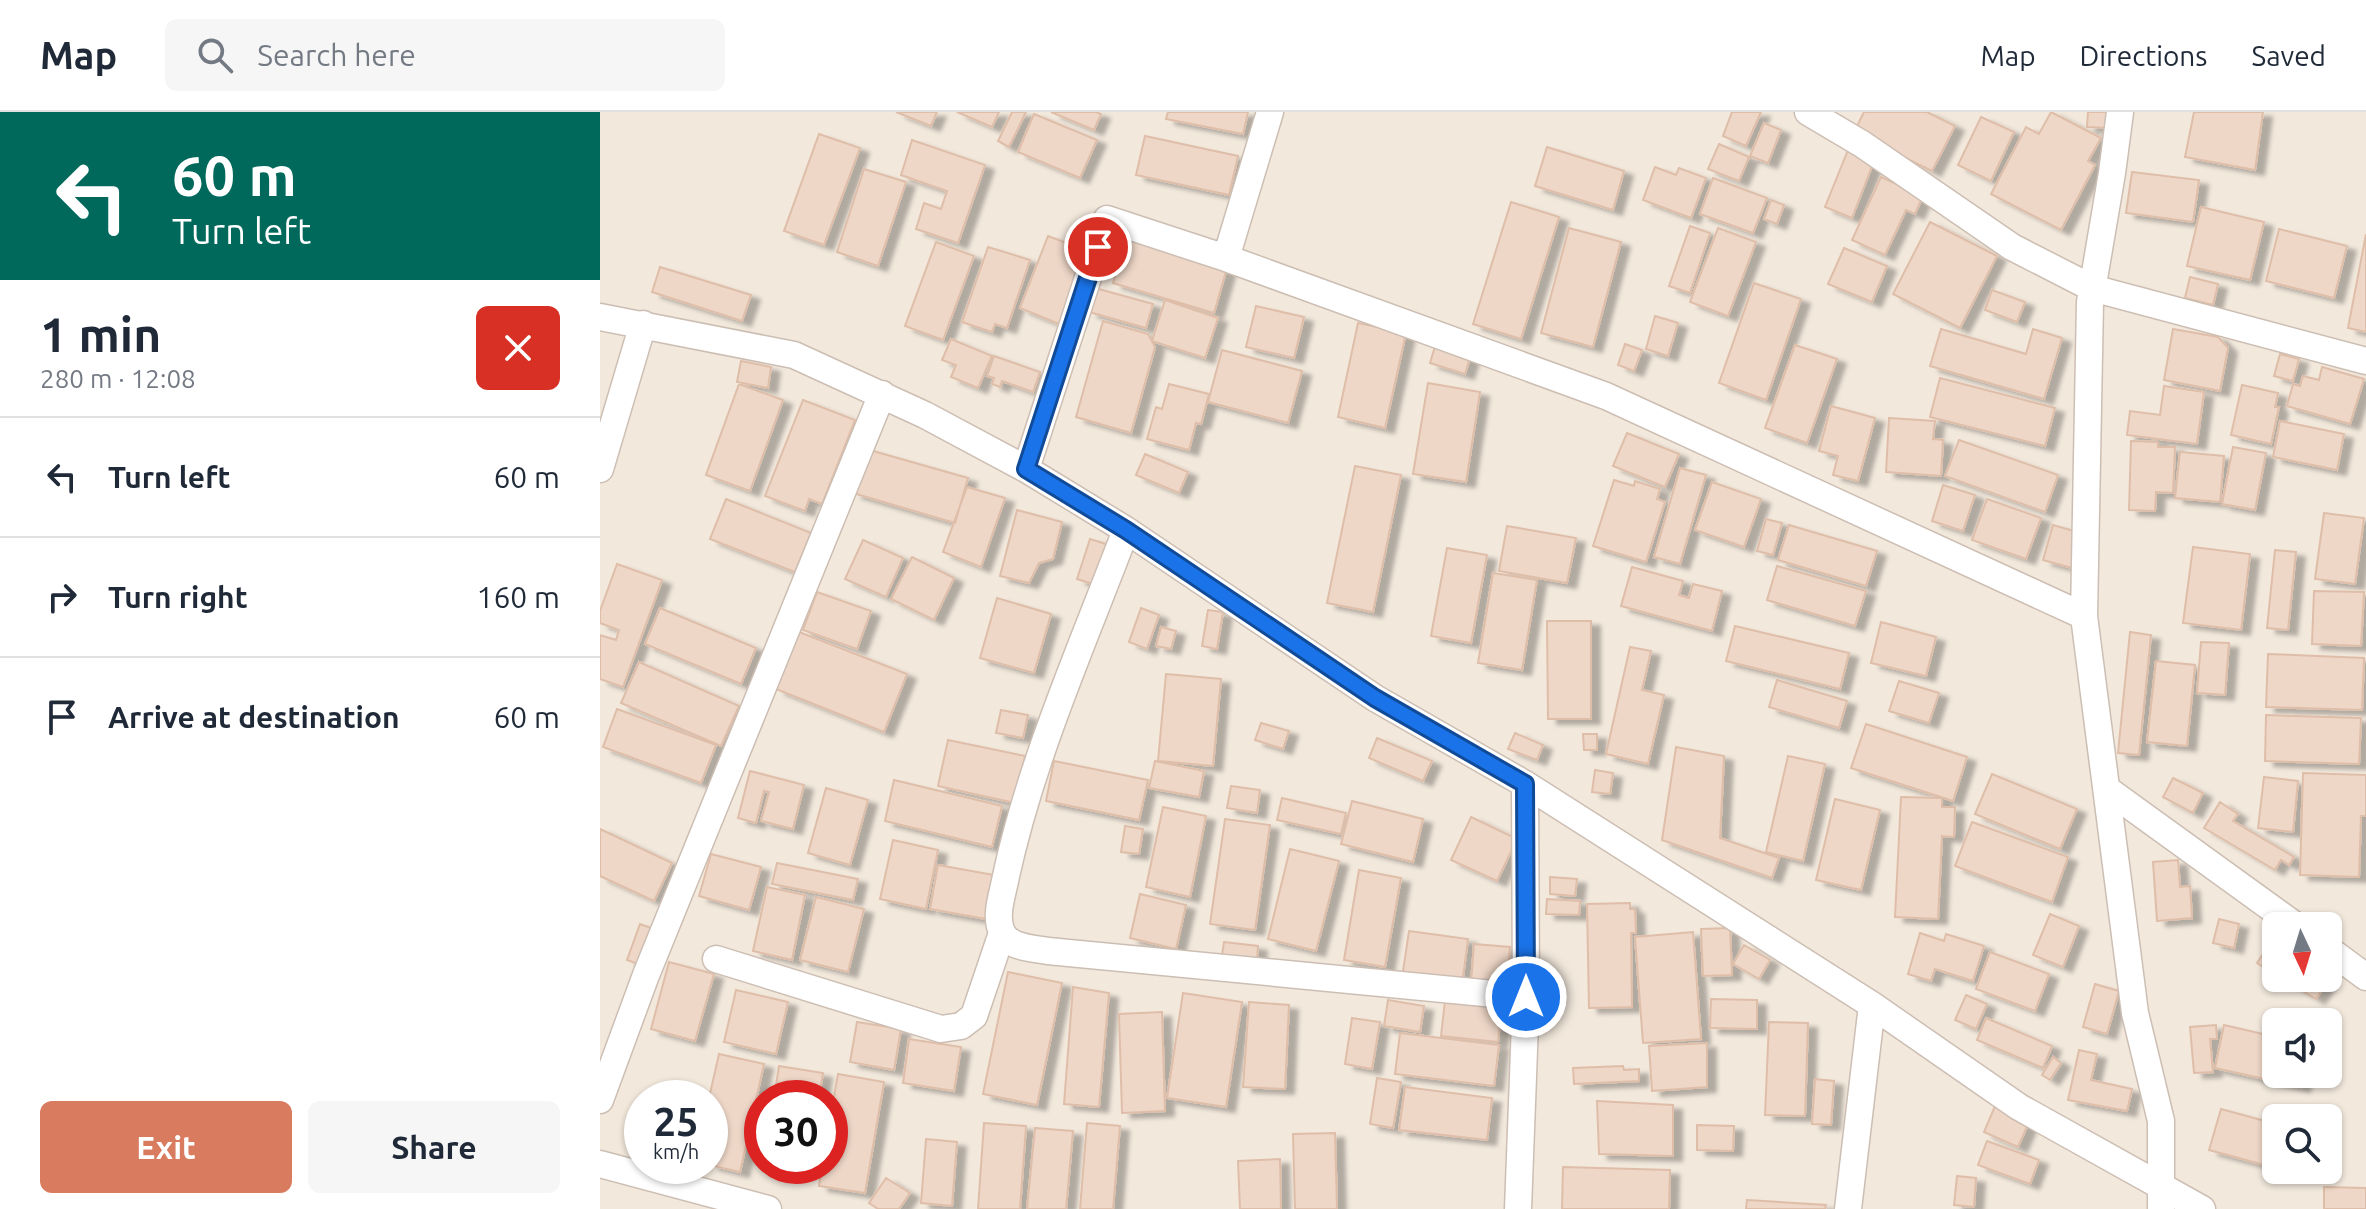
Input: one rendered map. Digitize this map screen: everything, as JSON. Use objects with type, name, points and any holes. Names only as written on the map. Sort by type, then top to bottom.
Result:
[{"type":"street","points":[[1226,258],[1270,112]]},
{"type":"street","points":[[1808,112],[1862,144],[2012,247],[2092,288],[2366,361]]},
{"type":"street","points":[[2120,112],[2092,288],[2084,616],[2135,1013],[2161,1121],[2162,1198]]},
{"type":"street","points":[[1026,469],[1107,219],[1226,258],[1606,396],[2084,616]]},
{"type":"street","points":[[600,317],[794,355],[882,394],[1026,469],[1126,530],[1375,698],[1525,784],[1872,1005],[2019,1107],[2162,1198],[2202,1209]]},
{"type":"street","points":[[600,469],[643,324]]},
{"type":"street","points":[[600,1100],[646,975],[882,394]]},
{"type":"street","points":[[716,959],[941,1029],[961,1026],[974,1016],[1002,933],[998,915],[1031,782],[1126,530]]},
{"type":"street","points":[[1518,1209],[1526,997],[1525,784]]},
{"type":"street","points":[[2108,790],[2277,912]]},
{"type":"street","points":[[1002,933],[1012,943],[1048,951],[1526,997]]},
{"type":"street","points":[[2342,959],[2366,977]]},
{"type":"street","points":[[1848,1209],[1872,1005]]},
{"type":"street","points":[[600,1164],[768,1209]]},
{"type":"shaded area","points":[[600,112],[2366,112],[2366,1209],[600,1209]]},
{"type":"building","points":[[896,112],[937,112],[931,126]]},
{"type":"building","points":[[957,112],[999,112],[992,127]]},
{"type":"building","points":[[1012,112],[1026,112],[1009,147],[998,141]]},
{"type":"building","points":[[1051,112],[1096,112],[1101,114],[1094,130]]},
{"type":"building","points":[[1168,112],[1248,112],[1243,134],[1166,119]]},
{"type":"building","points":[[1732,112],[1761,112],[1746,146],[1723,136]]},
{"type":"building","points":[[1864,112],[1927,112],[1955,126],[1932,171],[1877,144],[1879,140],[1856,128]]},
{"type":"building","points":[[2051,112],[2101,138],[2088,161],[2095,165],[2061,230],[1991,194],[2026,127],[2039,134]]},
{"type":"building","points":[[2088,112],[2110,112],[2109,128],[2087,127]]},
{"type":"building","points":[[2194,112],[2263,112],[2255,170],[2185,157]]},
{"type":"building","points":[[1034,114],[1097,140],[1080,178],[1018,152]]},
{"type":"building","points":[[1981,117],[2014,132],[1991,181],[1958,165]]},
{"type":"building","points":[[1764,123],[1781,130],[1768,163],[1750,156]]},
{"type":"building","points":[[819,134],[860,148],[824,245],[784,231]]},
{"type":"building","points":[[1145,136],[1238,156],[1229,195],[1136,175]]},
{"type":"building","points":[[912,140],[985,165],[958,243],[916,229],[924,203],[941,209],[947,191],[901,175]]},
{"type":"building","points":[[1719,144],[1749,157],[1739,181],[1708,169]]},
{"type":"building","points":[[1547,147],[1624,171],[1613,210],[1535,186]]},
{"type":"building","points":[[1848,150],[1874,161],[1852,218],[1825,207]]},
{"type":"building","points":[[1655,167],[1676,175],[1679,168],[1706,178],[1691,218],[1643,200]]},
{"type":"building","points":[[864,169],[906,182],[878,266],[837,252]]},
{"type":"building","points":[[2132,172],[2199,180],[2193,222],[2126,213]]},
{"type":"building","points":[[1881,177],[1923,196],[1915,214],[1906,210],[1885,255],[1852,240]]},
{"type":"building","points":[[1713,178],[1767,198],[1753,233],[1700,214]]},
{"type":"building","points":[[1771,200],[1784,205],[1777,224],[1764,219]]},
{"type":"building","points":[[1511,202],[1559,217],[1521,339],[1473,324]]},
{"type":"building","points":[[2201,207],[2264,222],[2250,280],[2187,266]]},
{"type":"building","points":[[1930,222],[1997,256],[1960,328],[1893,294]]},
{"type":"building","points":[[1690,226],[1710,233],[1690,293],[1669,286]]},
{"type":"building","points":[[1569,228],[1621,242],[1593,347],[1541,333]]},
{"type":"building","points":[[1718,228],[1756,242],[1728,316],[1690,302]]},
{"type":"building","points":[[2279,229],[2347,246],[2334,298],[2266,281]]},
{"type":"building","points":[[2366,234],[2366,332],[2348,328]]},
{"type":"building","points":[[1048,236],[1088,251],[1059,324],[1020,308]]},
{"type":"building","points":[[1126,239],[1227,268],[1214,313],[1113,283]]},
{"type":"building","points":[[936,242],[974,256],[943,340],[905,326]]},
{"type":"building","points":[[988,247],[1030,260],[1007,328],[995,324],[992,332],[962,322]]},
{"type":"building","points":[[1844,248],[1887,266],[1872,302],[1828,284]]},
{"type":"building","points":[[660,267],[751,295],[742,321],[652,292]]},
{"type":"building","points":[[2190,277],[2218,284],[2213,305],[2185,298]]},
{"type":"building","points":[[1754,283],[1801,299],[1766,400],[1719,383]]},
{"type":"building","points":[[1095,288],[1153,304],[1146,328],[1089,312]]},
{"type":"building","points":[[1992,290],[2025,302],[2017,322],[1985,310]]},
{"type":"building","points":[[1165,300],[1218,318],[1205,358],[1152,341]]},
{"type":"building","points":[[1256,306],[1304,317],[1294,358],[1246,347]]},
{"type":"building","points":[[1655,316],[1678,323],[1668,356],[1646,349]]},
{"type":"building","points":[[1103,321],[1148,334],[1155,347],[1131,433],[1076,417]]},
{"type":"building","points":[[1358,323],[1406,333],[1385,428],[1338,417]]},
{"type":"building","points":[[1941,329],[2026,354],[2033,329],[2062,338],[2044,399],[1930,366]]},
{"type":"building","points":[[2173,329],[2218,337],[2228,348],[2220,391],[2164,380]]},
{"type":"building","points":[[951,339],[992,356],[978,388],[951,377],[956,365],[942,360]]},
{"type":"building","points":[[1436,343],[1471,355],[1465,374],[1430,363]]},
{"type":"building","points":[[1625,344],[1642,350],[1634,371],[1618,365]]},
{"type":"building","points":[[1795,345],[1837,359],[1807,443],[1765,428]]},
{"type":"building","points":[[1222,350],[1302,371],[1288,423],[1208,402]]},
{"type":"building","points":[[2280,354],[2299,359],[2293,381],[2274,376]]},
{"type":"building","points":[[994,356],[1040,372],[1033,392],[1002,381],[1000,387],[992,384],[994,378],[987,376]]},
{"type":"building","points":[[741,361],[771,367],[768,388],[737,382]]},
{"type":"building","points":[[2322,367],[2364,379],[2350,424],[2287,406],[2293,384],[2300,386],[2303,376],[2319,380]]},
{"type":"building","points":[[1940,378],[2055,408],[2045,446],[1930,417]]},
{"type":"building","points":[[1428,383],[1480,392],[1466,482],[1413,474]]},
{"type":"building","points":[[739,384],[783,400],[750,491],[706,475]]},
{"type":"building","points":[[1169,384],[1209,394],[1201,424],[1196,423],[1189,450],[1147,439],[1156,407],[1162,409]]},
{"type":"building","points":[[2242,385],[2278,393],[2275,407],[2279,407],[2271,444],[2231,435]]},
{"type":"building","points":[[2164,386],[2204,392],[2197,444],[2127,435],[2130,411],[2160,415]]},
{"type":"building","points":[[803,400],[855,420],[822,504],[809,499],[805,511],[765,496]]},
{"type":"building","points":[[1831,406],[1875,418],[1858,481],[1833,475],[1838,456],[1819,451]]},
{"type":"building","points":[[1889,418],[1935,421],[1933,439],[1943,440],[1941,476],[1886,472]]},
{"type":"building","points":[[2280,421],[2344,434],[2337,470],[2273,457]]},
{"type":"building","points":[[1627,433],[1679,454],[1665,487],[1613,466]]},
{"type":"building","points":[[1959,440],[2058,475],[2045,512],[1945,476]]},
{"type":"building","points":[[2131,441],[2158,442],[2158,447],[2175,447],[2173,493],[2156,492],[2155,511],[2129,510]]},
{"type":"building","points":[[2233,447],[2266,453],[2255,510],[2222,504]]},
{"type":"building","points":[[866,449],[968,478],[955,523],[853,493]]},
{"type":"building","points":[[2180,452],[2224,456],[2220,502],[2175,498]]},
{"type":"building","points":[[1145,454],[1188,472],[1179,493],[1136,475]]},
{"type":"building","points":[[1355,466],[1401,475],[1373,612],[1327,603]]},
{"type":"building","points":[[1680,468],[1706,475],[1680,564],[1654,557]]},
{"type":"building","points":[[1614,480],[1634,486],[1635,481],[1660,489],[1657,499],[1665,502],[1646,562],[1593,546]]},
{"type":"building","points":[[1712,482],[1761,499],[1744,547],[1695,530]]},
{"type":"building","points":[[1943,485],[1975,495],[1963,531],[1932,521]]},
{"type":"building","points":[[967,487],[1005,498],[981,567],[943,552]]},
{"type":"building","points":[[726,499],[811,533],[795,572],[710,539]]},
{"type":"building","points":[[1987,499],[2041,518],[2026,559],[1972,540]]},
{"type":"building","points":[[1017,510],[1062,522],[1053,559],[1039,563],[1029,583],[1000,576]]},
{"type":"building","points":[[2324,513],[2364,518],[2355,584],[2315,579]]},
{"type":"building","points":[[1766,519],[1782,523],[1773,555],[1757,551]]},
{"type":"building","points":[[1789,525],[1877,551],[1866,586],[1778,560]]},
{"type":"building","points":[[2053,525],[2081,533],[2072,568],[2043,560]]},
{"type":"building","points":[[1507,526],[1576,538],[1567,583],[1499,571]]},
{"type":"building","points":[[1090,539],[1109,545],[1096,585],[1077,579]]},
{"type":"building","points":[[863,540],[903,558],[886,597],[845,579]]},
{"type":"building","points":[[2193,547],[2250,554],[2241,630],[2183,623]]},
{"type":"building","points":[[1447,548],[1487,555],[1471,643],[1431,636]]},
{"type":"building","points":[[2275,550],[2296,552],[2288,630],[2267,628]]},
{"type":"building","points":[[912,557],[954,578],[934,620],[891,599]]},
{"type":"building","points":[[617,564],[662,580],[623,687],[600,679],[600,635],[616,640],[619,630],[600,623],[600,611]]},
{"type":"building","points":[[1777,566],[1866,591],[1855,626],[1767,600]]},
{"type":"building","points":[[1632,567],[1683,581],[1679,595],[1689,598],[1693,584],[1722,591],[1712,631],[1621,606]]},
{"type":"building","points":[[1493,573],[1537,580],[1522,670],[1478,663]]},
{"type":"building","points":[[2314,591],[2364,592],[2361,646],[2312,644]]},
{"type":"building","points":[[817,592],[871,611],[857,649],[803,630]]},
{"type":"building","points":[[997,598],[1051,614],[1034,673],[980,658]]},
{"type":"building","points":[[660,608],[756,648],[741,684],[645,644]]},
{"type":"building","points":[[1141,608],[1159,615],[1147,649],[1129,642]]},
{"type":"building","points":[[1208,610],[1223,612],[1217,649],[1202,646]]},
{"type":"building","points":[[1547,621],[1591,621],[1591,719],[1548,719]]},
{"type":"building","points":[[1881,622],[1936,637],[1926,676],[1871,663]]},
{"type":"building","points":[[1735,626],[1849,653],[1840,689],[1726,661]]},
{"type":"building","points":[[1161,627],[1176,631],[1171,649],[1156,646]]},
{"type":"building","points":[[799,632],[907,674],[884,732],[776,689]]},
{"type":"building","points":[[2130,632],[2151,635],[2139,755],[2118,753]]},
{"type":"building","points":[[2201,642],[2229,643],[2225,695],[2197,693]]},
{"type":"building","points":[[1630,647],[1651,651],[1642,690],[1664,695],[1648,764],[1606,754]]},
{"type":"building","points":[[2268,654],[2364,658],[2362,710],[2266,707]]},
{"type":"building","points":[[2156,661],[2195,665],[2187,746],[2147,742]]},
{"type":"building","points":[[639,662],[739,706],[721,746],[621,703]]},
{"type":"building","points":[[1166,674],[1221,679],[1213,766],[1158,761]]},
{"type":"building","points":[[1777,680],[1847,701],[1839,728],[1769,707]]},
{"type":"building","points":[[1899,681],[1939,693],[1929,723],[1889,711]]},
{"type":"building","points":[[617,709],[716,745],[701,783],[603,747]]},
{"type":"building","points":[[1001,710],[1028,715],[1023,738],[996,733]]},
{"type":"building","points":[[2266,715],[2361,718],[2359,764],[2265,761]]},
{"type":"building","points":[[1261,723],[1289,731],[1283,749],[1255,740]]},
{"type":"building","points":[[1866,724],[1967,757],[1953,801],[1851,768]]},
{"type":"building","points":[[1515,733],[1543,745],[1537,760],[1508,749]]},
{"type":"building","points":[[1583,734],[1597,734],[1597,750],[1584,750]]},
{"type":"building","points":[[1377,738],[1432,761],[1423,781],[1369,758]]},
{"type":"building","points":[[948,740],[1025,756],[1015,803],[938,786]]},
{"type":"building","points":[[1676,747],[1724,756],[1720,838],[1779,858],[1772,878],[1662,840]]},
{"type":"building","points":[[1788,756],[1825,764],[1803,861],[1766,852]]},
{"type":"building","points":[[1054,761],[1148,780],[1139,820],[1046,801]]},
{"type":"building","points":[[1155,761],[1204,771],[1199,797],[1149,788]]},
{"type":"building","points":[[1595,770],[1613,773],[1610,794],[1592,792]]},
{"type":"building","points":[[750,771],[804,785],[793,829],[761,821],[769,792],[764,791],[756,823],[738,818]]},
{"type":"building","points":[[2303,773],[2366,775],[2366,816],[2361,816],[2359,877],[2300,875]]},
{"type":"building","points":[[1992,774],[2077,809],[2060,849],[1975,814]]},
{"type":"building","points":[[2264,777],[2298,781],[2293,832],[2258,828]]},
{"type":"building","points":[[2173,778],[2203,793],[2193,813],[2163,797]]},
{"type":"building","points":[[894,780],[1002,806],[992,847],[885,821]]},
{"type":"building","points":[[1231,786],[1260,790],[1257,813],[1227,808]]},
{"type":"building","points":[[826,788],[868,800],[850,865],[808,853]]},
{"type":"building","points":[[1901,797],[1942,798],[1942,807],[1955,807],[1954,837],[1942,836],[1938,919],[1895,917]]},
{"type":"building","points":[[1282,798],[1346,813],[1341,834],[1277,820]]},
{"type":"building","points":[[1835,799],[1880,810],[1861,890],[1816,880]]},
{"type":"building","points":[[1352,801],[1423,819],[1413,862],[1341,844]]},
{"type":"building","points":[[2220,802],[2238,814],[2233,821],[2294,857],[2289,865],[2281,860],[2275,870],[2204,828]]},
{"type":"building","points":[[1163,807],[1206,816],[1190,897],[1146,887]]},
{"type":"building","points":[[1471,817],[1517,839],[1497,881],[1451,860]]},
{"type":"building","points":[[1225,819],[1270,825],[1255,930],[1210,924]]},
{"type":"building","points":[[1972,822],[2068,857],[2052,902],[1955,866]]},
{"type":"building","points":[[1125,826],[1143,829],[1139,854],[1121,852]]},
{"type":"building","points":[[600,829],[672,863],[654,901],[600,876]]},
{"type":"building","points":[[893,840],[938,850],[926,909],[880,899]]},
{"type":"building","points":[[1290,849],[1339,861],[1316,951],[1268,939]]},
{"type":"building","points":[[711,854],[761,867],[749,910],[699,896]]},
{"type":"building","points":[[2178,860],[2180,887],[2190,886],[2192,918],[2157,921],[2153,862]]},
{"type":"building","points":[[777,863],[858,879],[853,900],[772,884]]},
{"type":"building","points":[[938,865],[994,875],[986,919],[930,909]]},
{"type":"building","points":[[1359,870],[1401,878],[1385,967],[1344,960]]},
{"type":"building","points":[[1550,877],[1577,879],[1575,896],[1550,894]]},
{"type":"building","points":[[767,887],[805,895],[792,960],[753,951]]},
{"type":"building","points":[[1140,894],[1186,905],[1176,949],[1130,938]]},
{"type":"building","points":[[816,897],[864,909],[848,972],[800,960]]},
{"type":"building","points":[[1547,899],[1580,901],[1579,915],[1546,914]]},
{"type":"building","points":[[1630,903],[1630,909],[1635,909],[1636,933],[1631,933],[1632,1007],[1589,1008],[1587,904]]},
{"type":"building","points":[[2050,914],[2079,926],[2063,967],[2033,955]]},
{"type":"building","points":[[2219,919],[2239,924],[2234,948],[2213,943]]},
{"type":"building","points":[[640,924],[657,930],[643,966],[627,960]]},
{"type":"building","points":[[1730,928],[1732,975],[1703,976],[1701,929]]},
{"type":"building","points":[[1409,931],[1468,939],[1462,985],[1402,978]]},
{"type":"building","points":[[1693,932],[1701,1039],[1643,1043],[1635,937]]},
{"type":"building","points":[[1920,933],[1944,941],[1946,934],[1984,946],[1973,981],[1935,969],[1931,981],[1908,974]]},
{"type":"building","points":[[1224,942],[1258,946],[1257,959],[1222,955]]},
{"type":"building","points":[[1474,944],[1510,947],[1507,986],[1471,983]]},
{"type":"building","points":[[1744,945],[1770,960],[1759,979],[1733,964]]},
{"type":"building","points":[[1990,952],[2049,974],[2035,1011],[1976,989]]},
{"type":"building","points":[[669,962],[714,974],[695,1041],[651,1029]]},
{"type":"building","points":[[1008,972],[1062,983],[1037,1105],[983,1094]]},
{"type":"building","points":[[2095,984],[2119,991],[2107,1034],[2083,1027]]},
{"type":"building","points":[[1073,987],[1109,993],[1099,1107],[1064,1104]]},
{"type":"building","points":[[736,990],[788,1002],[776,1054],[724,1042]]},
{"type":"building","points":[[2304,992],[2321,992],[2316,999]]},
{"type":"building","points":[[1183,993],[1242,1002],[1226,1107],[1167,1098]]},
{"type":"building","points":[[1966,995],[1987,1004],[1976,1029],[1955,1020]]},
{"type":"building","points":[[1711,999],[1757,1000],[1757,1029],[1710,1028]]},
{"type":"building","points":[[1388,1000],[1424,1006],[1420,1032],[1384,1026]]},
{"type":"building","points":[[1445,1001],[1502,1007],[1498,1042],[1441,1036]]},
{"type":"building","points":[[1249,1002],[1289,1005],[1285,1089],[1243,1087]]},
{"type":"building","points":[[1162,1012],[1165,1111],[1122,1113],[1119,1014]]},
{"type":"building","points":[[1352,1018],[1380,1022],[1372,1069],[1345,1064]]},
{"type":"building","points":[[1986,1018],[2052,1046],[2043,1068],[1977,1040]]},
{"type":"building","points":[[857,1022],[901,1029],[894,1070],[850,1062]]},
{"type":"building","points":[[1769,1022],[1808,1023],[1805,1116],[1765,1115]]},
{"type":"building","points":[[2216,1025],[2217,1039],[2210,1039],[2213,1072],[2194,1073],[2190,1027]]},
{"type":"building","points":[[2224,1025],[2262,1034],[2262,1078],[2215,1068]]},
{"type":"building","points":[[1400,1033],[1499,1045],[1494,1086],[1395,1074]]},
{"type":"building","points":[[909,1039],[961,1047],[954,1091],[903,1083]]},
{"type":"building","points":[[1707,1043],[1707,1087],[1652,1091],[1649,1046]]},
{"type":"building","points":[[2079,1050],[2097,1054],[2091,1080],[2132,1089],[2127,1111],[2068,1100]]},
{"type":"building","points":[[719,1054],[764,1064],[760,1080],[744,1080],[744,1154],[740,1172],[728,1169],[728,1080],[713,1080]]},
{"type":"building","points":[[2053,1057],[2061,1063],[2050,1080],[2042,1075]]},
{"type":"building","points":[[779,1066],[823,1073],[822,1080],[777,1080]]},
{"type":"building","points":[[1623,1066],[1624,1070],[1639,1069],[1639,1081],[1574,1084],[1573,1068]]},
{"type":"building","points":[[838,1074],[884,1082],[865,1193],[819,1186],[848,1184],[848,1080],[837,1080]]},
{"type":"building","points":[[1377,1078],[1401,1082],[1393,1128],[1370,1124]]},
{"type":"building","points":[[1815,1079],[1834,1081],[1831,1125],[1812,1124]]},
{"type":"building","points":[[1405,1087],[1492,1098],[1487,1140],[1399,1130]]},
{"type":"building","points":[[1597,1101],[1673,1105],[1673,1156],[1599,1154]]},
{"type":"building","points":[[1995,1106],[2029,1122],[2018,1147],[1984,1132]]},
{"type":"building","points":[[2221,1109],[2262,1120],[2262,1164],[2209,1150]]},
{"type":"building","points":[[984,1123],[1026,1126],[1020,1209],[978,1209]]},
{"type":"building","points":[[1087,1123],[1120,1126],[1113,1209],[1080,1209]]},
{"type":"building","points":[[1697,1125],[1734,1126],[1733,1151],[1697,1150]]},
{"type":"building","points":[[1035,1128],[1073,1131],[1066,1209],[1027,1209]]},
{"type":"building","points":[[1335,1133],[1337,1209],[1295,1209],[1293,1134]]},
{"type":"building","points":[[926,1139],[957,1142],[952,1206],[921,1203]]},
{"type":"building","points":[[1987,1141],[2039,1160],[2030,1184],[1978,1165]]},
{"type":"building","points":[[1280,1159],[1281,1209],[1240,1209],[1238,1161]]},
{"type":"building","points":[[1563,1167],[1670,1170],[1669,1209],[1562,1209]]},
{"type":"building","points":[[1957,1176],[1976,1178],[1974,1207],[1954,1205]]},
{"type":"building","points":[[886,1178],[910,1193],[899,1209],[878,1209],[869,1203]]},
{"type":"building","points":[[2324,1187],[2366,1188],[2366,1209],[2324,1209]]},
{"type":"building","points":[[1747,1200],[1826,1205],[1825,1209],[1746,1209]]},
{"type":"route","points":[[1098,247],[1026,469],[1126,530],[1375,698],[1525,784],[1526,997]]}]
